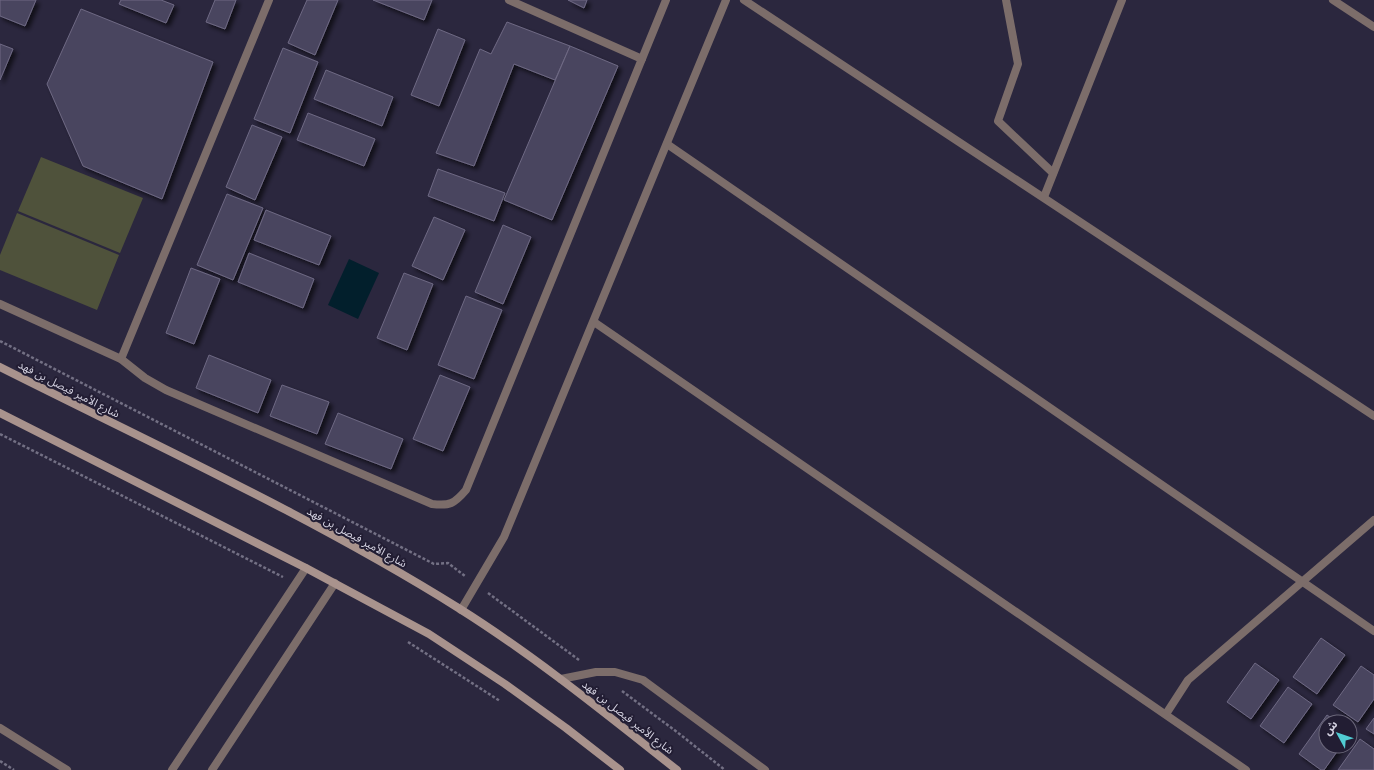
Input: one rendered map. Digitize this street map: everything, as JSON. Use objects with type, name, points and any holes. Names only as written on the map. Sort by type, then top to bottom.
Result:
[{"type":"main road","name":"شارع الأمير فيصل بن فهد","points":[[0,367],[357,548],[461,610],[561,679],[677,770]]},
{"type":"main road","points":[[0,413],[306,568],[429,634],[554,719],[620,770]]},
{"type":"street","points":[[121,359],[269,0]]},
{"type":"street","points":[[509,0],[642,59]]},
{"type":"street","points":[[0,304],[121,359],[144,378],[166,390],[424,501],[444,505],[456,501],[466,490],[666,0]]},
{"type":"street","points":[[461,610],[504,537],[726,0]]},
{"type":"street","points":[[744,0],[1374,416]]},
{"type":"street","points":[[1006,0],[1018,64],[998,121],[1054,173]]},
{"type":"street","points":[[1044,197],[1122,0]]},
{"type":"street","points":[[1332,0],[1374,27]]},
{"type":"street","points":[[667,144],[1374,631]]},
{"type":"street","points":[[594,322],[1246,770]]},
{"type":"street","points":[[1166,714],[1188,680],[1374,520]]},
{"type":"street","points":[[172,770],[306,568]]},
{"type":"street","points":[[212,770],[335,583]]},
{"type":"street","points":[[561,679],[596,672],[615,672],[643,680],[765,770]]},
{"type":"street","points":[[0,728],[67,770]]},
{"type":"path","points":[[0,761],[14,770]]},
{"type":"green space","points":[[41,157],[143,198],[120,253],[18,211]]},
{"type":"green space","points":[[17,213],[119,255],[97,310],[0,270],[0,255]]},
{"type":"water","points":[[349,259],[379,273],[358,319],[328,305]]},
{"type":"building","points":[[0,0],[36,0],[25,26],[0,16]]},
{"type":"building","points":[[121,0],[161,0],[174,5],[166,23],[119,4]]},
{"type":"building","points":[[215,0],[236,0],[225,29],[206,22]]},
{"type":"building","points":[[307,0],[338,0],[315,55],[288,43]]},
{"type":"building","points":[[373,0],[432,0],[424,20]]},
{"type":"building","points":[[568,0],[587,0],[584,8]]},
{"type":"building","points":[[81,9],[213,62],[162,199],[83,166],[47,84]]},
{"type":"building","points":[[507,22],[570,46],[555,80],[514,64],[474,166],[436,153],[480,49],[491,54]]},
{"type":"building","points":[[438,29],[465,40],[439,106],[411,95]]},
{"type":"building","points":[[0,44],[13,49],[0,80]]},
{"type":"building","points":[[570,46],[618,66],[552,220],[504,200]]},
{"type":"building","points":[[283,48],[318,62],[290,133],[254,119]]},
{"type":"building","points":[[326,70],[393,97],[382,126],[314,99]]},
{"type":"building","points":[[308,113],[375,139],[364,166],[297,140]]},
{"type":"building","points":[[252,125],[282,137],[255,200],[226,187]]},
{"type":"building","points":[[438,169],[505,193],[494,221],[428,196]]},
{"type":"building","points":[[227,194],[263,208],[233,280],[197,265]]},
{"type":"building","points":[[266,210],[331,236],[319,265],[254,240]]},
{"type":"building","points":[[434,217],[465,230],[443,280],[412,266]]},
{"type":"building","points":[[503,225],[531,237],[503,304],[475,292]]},
{"type":"building","points":[[249,253],[314,279],[303,308],[238,282]]},
{"type":"building","points":[[191,268],[220,279],[194,344],[166,333]]},
{"type":"building","points":[[404,273],[433,284],[407,350],[377,338]]},
{"type":"building","points":[[466,296],[502,310],[474,379],[438,365]]},
{"type":"building","points":[[209,355],[271,380],[258,413],[196,388]]},
{"type":"building","points":[[440,375],[470,387],[443,451],[413,439]]},
{"type":"building","points":[[282,385],[329,402],[317,434],[270,416]]},
{"type":"building","points":[[338,413],[403,439],[391,469],[325,444]]},
{"type":"building","points":[[1321,638],[1345,655],[1317,694],[1293,677]]},
{"type":"building","points":[[1255,663],[1279,680],[1251,719],[1227,702]]},
{"type":"building","points":[[1361,666],[1374,675],[1374,699],[1358,722],[1358,714],[1346,714],[1333,705]]},
{"type":"building","points":[[1288,687],[1312,704],[1284,743],[1260,726]]},
{"type":"building","points":[[1374,718],[1374,734],[1366,729]]},
{"type":"building","points":[[1318,728],[1318,754],[1335,754],[1324,770],[1321,770],[1299,754]]},
{"type":"building","points":[[1360,739],[1374,749],[1374,770],[1338,770],[1349,754],[1358,754],[1358,742]]}]
